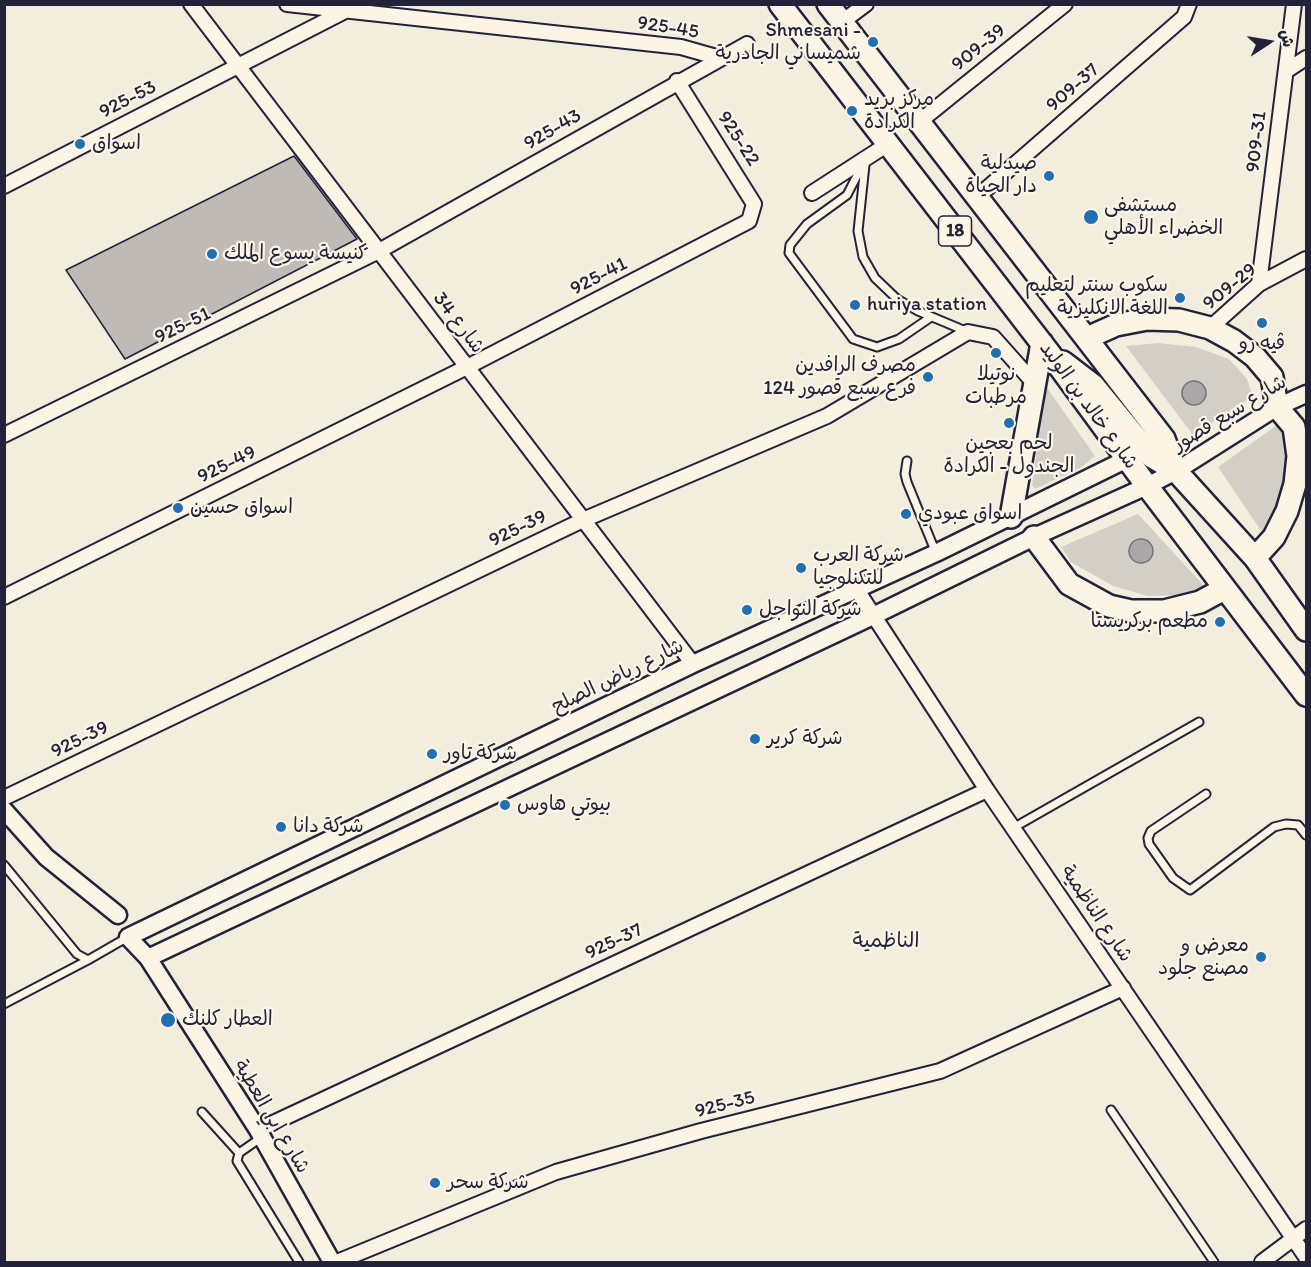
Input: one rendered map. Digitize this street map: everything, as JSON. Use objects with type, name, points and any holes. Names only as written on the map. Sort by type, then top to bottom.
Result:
[{"type":"main road","name":"شارع خالد بن الوليد","points":[[780,4],[1046,349],[1127,459],[1162,478]]},
{"type":"main road","name":"شارع خالد بن الوليد","points":[[828,4],[975,198],[1164,439],[1162,478],[1224,589],[1306,695]]},
{"type":"main road","points":[[1087,338],[1116,325],[1147,319],[1179,320],[1210,328],[1234,340],[1255,357],[1272,377],[1277,407],[1294,427],[1298,456],[1295,484],[1287,512],[1274,537],[1256,558]]},
{"type":"main road","points":[[1011,517],[1034,383],[1046,349],[1094,385],[1152,457],[1162,478],[1193,502],[1234,546],[1256,558],[1306,630]]},
{"type":"main road","points":[[1130,430],[1135,434],[1146,431],[1148,425],[1145,414]]},
{"type":"main road","points":[[1034,537],[1069,584],[1109,606],[1131,611],[1164,611],[1200,602],[1224,589]]},
{"type":"street","name":"شارع 34","points":[[191,4],[693,664]]},
{"type":"street","name":"925-45","points":[[287,4],[681,47],[720,58]]},
{"type":"street","points":[[842,22],[866,4]]},
{"type":"street","name":"909-39","points":[[919,122],[1065,4]]},
{"type":"street","name":"909-37","points":[[975,198],[1184,17],[1189,4]]},
{"type":"street","name":"909-31","points":[[1259,284],[1294,4]]},
{"type":"street","name":"925-53","points":[[4,186],[349,9]]},
{"type":"street","name":"925-43","points":[[379,251],[677,81],[747,44]]},
{"type":"street","points":[[1286,71],[1306,58]]},
{"type":"street","name":"925-22","points":[[677,81],[754,204],[749,221]]},
{"type":"street","points":[[812,193],[888,144]]},
{"type":"street","name":"925-41","points":[[467,367],[749,221]]},
{"type":"street","name":"925-51","points":[[4,435],[379,251]]},
{"type":"street","name":"909-29","points":[[1210,328],[1259,284],[1306,259]]},
{"type":"street","points":[[968,332],[993,337],[1034,383]]},
{"type":"street","name":"925-39","points":[[4,798],[583,519],[827,416],[968,332]]},
{"type":"street","name":"925-49","points":[[4,597],[467,367]]},
{"type":"street","name":"شارع سبع قصور","points":[[1162,478],[1277,407],[1306,394]]},
{"type":"street","name":"شارع رياض الصلح","points":[[128,937],[693,664],[936,553],[1127,459]]},
{"type":"street","points":[[148,958],[1162,478]]},
{"type":"street","name":"شارع الناظمية","points":[[857,590],[987,790],[1306,1257]]},
{"type":"street","name":"925-37","points":[[260,1133],[987,790]]},
{"type":"street","points":[[4,810],[46,856],[118,915]]},
{"type":"street","points":[[333,838],[336,854],[341,860],[348,862]]},
{"type":"street","name":"شارع ابي العطية","points":[[128,937],[148,958],[260,1133],[332,1263]]},
{"type":"street","name":"925-35","points":[[337,1263],[556,1172],[702,1131],[940,1071],[1123,988]]},
{"type":"street","points":[[1262,1263],[1306,1229]]},
{"type":"lane","points":[[865,160],[858,231],[863,257],[875,278],[897,299],[931,317],[968,332]]},
{"type":"lane","points":[[865,160],[847,195],[807,224],[790,246],[789,254],[853,339],[877,347],[900,339],[931,317]]},
{"type":"lane","points":[[907,461],[905,474],[907,482],[936,553]]},
{"type":"lane","points":[[1013,828],[1199,722]]},
{"type":"lane","points":[[1206,794],[1151,831],[1148,838],[1149,844],[1173,878],[1190,890],[1274,827],[1286,824],[1298,825],[1306,835]]},
{"type":"lane","points":[[4,865],[77,954],[88,960]]},
{"type":"lane","points":[[4,1004],[128,937]]},
{"type":"lane","points":[[1111,1110],[1214,1263]]},
{"type":"lane","points":[[202,1112],[239,1153]]},
{"type":"lane","points":[[260,1133],[239,1153],[237,1161],[299,1263]]},
{"type":"shaded area","points":[[1158,343],[1196,347],[1229,359],[1247,379],[1252,394],[1249,399],[1193,435],[1126,346]]},
{"type":"shaded area","points":[[1194,381],[1202,385],[1206,393],[1202,401],[1194,405],[1186,401],[1182,393],[1186,385]]},
{"type":"shaded area","points":[[1045,385],[1095,456],[1082,467],[1035,489],[1032,485]]},
{"type":"shaded area","points":[[1280,423],[1288,458],[1286,484],[1266,538],[1218,467]]},
{"type":"shaded area","points":[[1138,514],[1207,589],[1180,595],[1148,596],[1113,586],[1071,562],[1061,547]]},
{"type":"shaded area","points":[[1141,539],[1149,543],[1153,551],[1149,559],[1141,563],[1133,559],[1129,551],[1133,543]]},
{"type":"building","name":"كنيسة يسوع الملك","points":[[294,156],[357,239],[125,359],[66,270]]},
{"type":"place","name":"Shmesani - شميساني الجادرية","points":[[873,42]]},
{"type":"place","name":"مركز بريد الكرادة","points":[[852,111]]},
{"type":"place","name":"اسواق","points":[[80,144]]},
{"type":"place","name":"صيدلية دار الحياة","points":[[1049,176]]},
{"type":"place","name":"مستشفى الخضراء الأهلي","points":[[1091,217]]},
{"type":"place","name":"كنيسة يسوع الملك","points":[[212,254]]},
{"type":"place","name":"سكوب سنتر لتعليم اللغة الانكليزية","points":[[1180,298]]},
{"type":"place","name":"huriya station","points":[[855,305]]},
{"type":"place","name":"ڤيه رو","points":[[1262,323]]},
{"type":"place","name":"نوتيلا مرطبات","points":[[996,353]]},
{"type":"place","name":"مصرف الرافدين فرع سبع قصور 124","points":[[928,377]]},
{"type":"place","name":"لحم بعجين الجندول - الكرادة","points":[[1009,423]]},
{"type":"place","name":"اسواق حسين","points":[[178,508]]},
{"type":"place","name":"اسواق عبودي","points":[[906,514]]},
{"type":"place","name":"شركة العرب للتكنلوجيا","points":[[801,568]]},
{"type":"place","name":"شركة النواجل","points":[[747,610]]},
{"type":"place","name":"مطعم بركريستا","points":[[1220,622]]},
{"type":"place","name":"شركة كرير","points":[[755,739]]},
{"type":"place","name":"شركة تاور","points":[[432,754]]},
{"type":"place","name":"بيوتي هاوس","points":[[505,805]]},
{"type":"place","name":"شركة دانا","points":[[281,827]]},
{"type":"place","name":"معرض و مصنع جلود","points":[[1261,957]]},
{"type":"place","name":"العطار كلنك","points":[[168,1020]]},
{"type":"place","name":"شركة سحر","points":[[435,1183]]},
{"type":"district","name":"الناظمية","points":[[886,942]]}]
